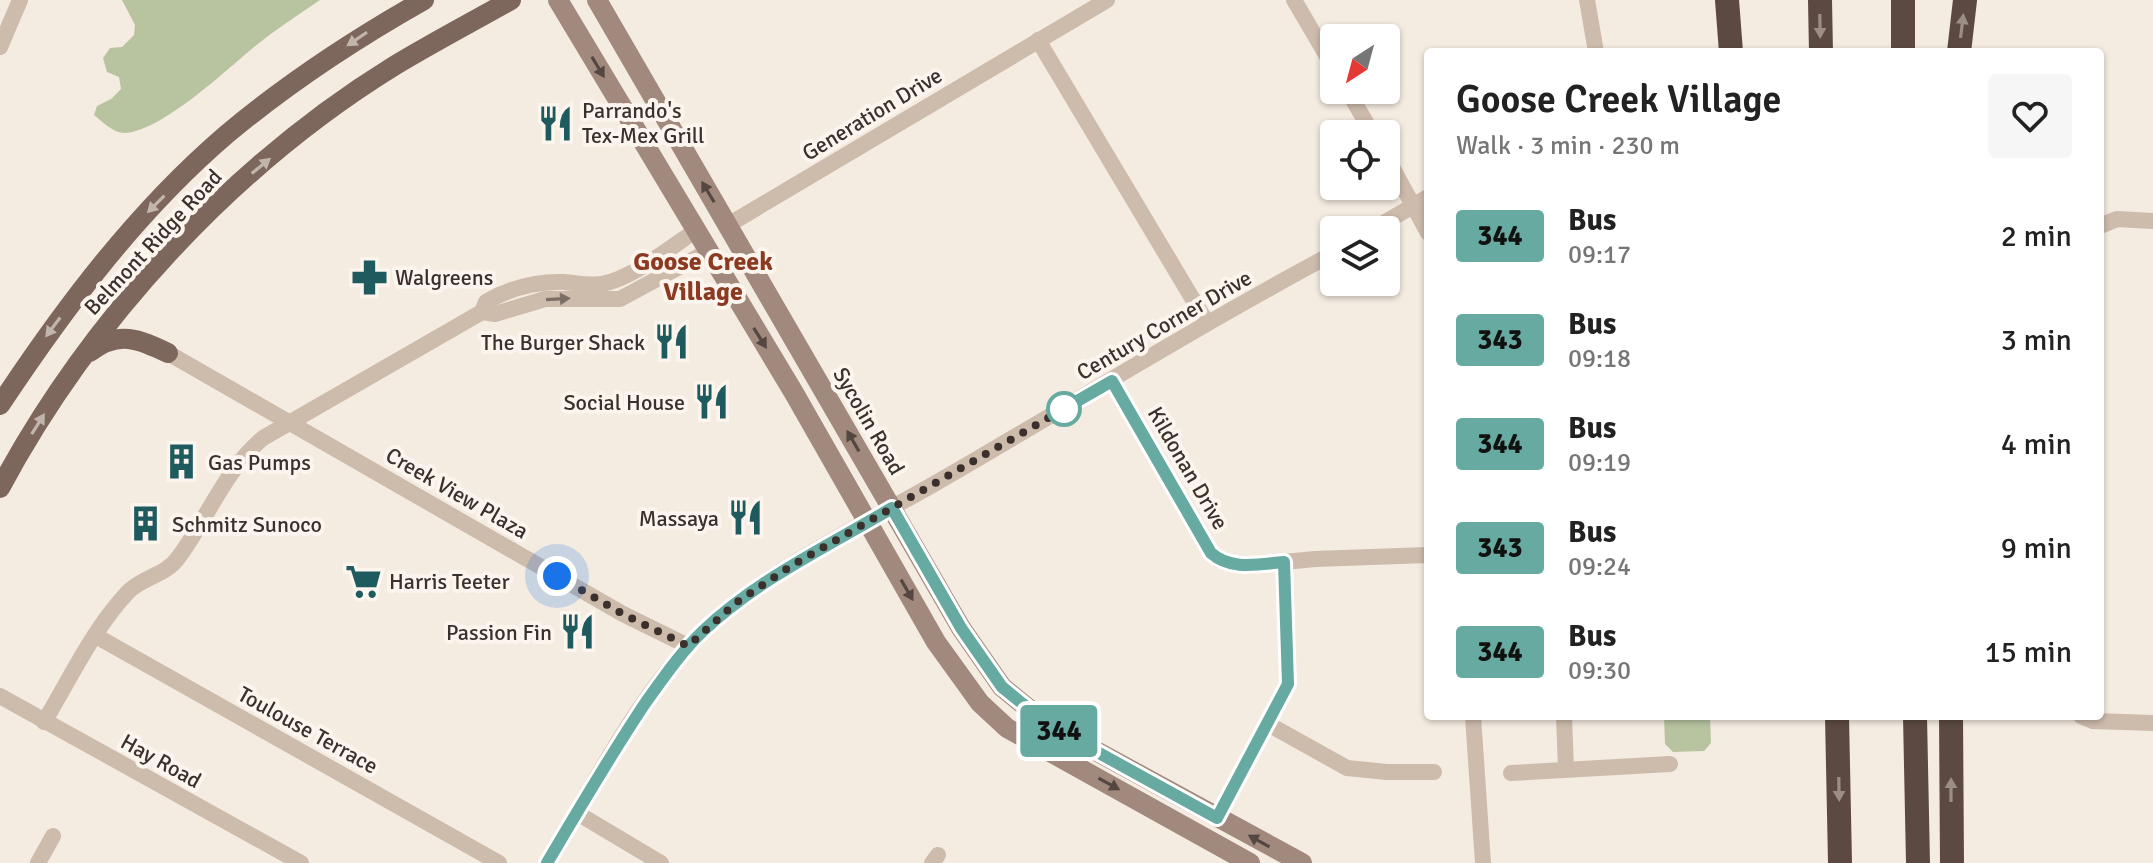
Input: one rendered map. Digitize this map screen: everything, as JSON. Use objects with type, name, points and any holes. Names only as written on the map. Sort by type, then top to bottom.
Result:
[{"type":"highway","points":[[1820,0],[1821,48]]},
{"type":"highway","points":[[1903,0],[1903,48]]},
{"type":"highway","points":[[1959,48],[1965,0]]},
{"type":"highway","points":[[1728,10],[1731,48]]},
{"type":"highway","points":[[1728,10],[1742,48]]},
{"type":"highway","points":[[1835,720],[1840,863]]},
{"type":"highway","points":[[1915,720],[1918,863]]},
{"type":"highway","points":[[1951,720],[1952,863]]},
{"type":"main road","name":"Belmont Ridge Road","points":[[0,405],[100,265],[226,135],[365,33],[424,0]]},
{"type":"main road","name":"Belmont Ridge Road","points":[[0,488],[77,361],[184,238],[244,179],[321,117],[393,66],[511,0]]},
{"type":"main road","points":[[558,0],[794,393],[936,642],[980,703],[1007,728],[1250,863]]},
{"type":"main road","name":"Sycolin Road","points":[[597,0],[961,628],[1002,687],[1050,726],[1302,863]]},
{"type":"main road","points":[[77,361],[103,341],[122,338],[140,340],[168,353]]},
{"type":"street","points":[[0,47],[20,0]]},
{"type":"street","name":"Generation Drive","points":[[728,225],[1107,0]]},
{"type":"street","points":[[1294,0],[1320,44]]},
{"type":"street","points":[[1587,0],[1595,48]]},
{"type":"street","points":[[1038,40],[1207,323]]},
{"type":"street","points":[[1396,216],[1421,201],[1400,174]]},
{"type":"street","points":[[2104,224],[2117,219],[2153,221]]},
{"type":"street","points":[[482,312],[486,302],[512,288],[544,283],[591,284],[616,280],[695,231]]},
{"type":"street","points":[[44,722],[96,636],[130,590],[159,575],[176,561],[244,454],[263,438],[482,312],[495,314],[545,299],[620,299],[707,252]]},
{"type":"street","name":"Century Corner Drive","points":[[547,863],[634,720],[671,667],[688,646],[737,602],[791,566],[1207,323],[1320,261]]},
{"type":"street","name":"Creek View Plaza","points":[[168,353],[623,614],[688,646]]},
{"type":"street","name":"Kildonan Drive","points":[[1112,381],[1203,539],[1219,560],[1243,566],[1315,559],[1424,555]]},
{"type":"street","name":"Toulouse Terrace","points":[[96,636],[499,863]]},
{"type":"street","name":"Hay Road","points":[[0,696],[301,863]]},
{"type":"street","points":[[1473,720],[1483,863]]},
{"type":"street","points":[[1564,720],[1566,769]]},
{"type":"street","points":[[2091,720],[2153,723]]},
{"type":"street","points":[[1268,724],[1347,768],[1434,772]]},
{"type":"street","points":[[1511,773],[1670,764]]},
{"type":"street","points":[[577,813],[661,863]]},
{"type":"street","points":[[38,863],[53,836]]},
{"type":"green space","points":[[122,0],[320,0],[262,41],[175,111],[141,129],[122,133],[94,115],[97,106],[121,89],[119,77],[107,72],[103,58],[110,48],[122,47],[134,35],[135,25]]},
{"type":"green space","points":[[1664,720],[1710,720],[1711,743],[1704,751],[1673,752],[1665,744]]},
{"type":"bus line","name":"344","points":[[547,863],[627,730],[671,667],[702,632],[737,602],[791,566],[892,508],[961,628],[1002,687],[1050,726],[1217,818],[1288,684],[1284,562],[1243,566],[1219,560],[1211,553],[1112,381],[1060,411]]},
{"type":"place","name":"Parrando's Tex-Mex Grill","points":[[556,123]]},
{"type":"place","name":"Walgreens","points":[[369,277]]},
{"type":"place","name":"The Burger Shack","points":[[671,342]]},
{"type":"place","name":"Social House","points":[[711,402]]},
{"type":"place","name":"Gas Pumps","points":[[182,462]]},
{"type":"place","name":"Massaya","points":[[745,518]]},
{"type":"place","name":"Schmitz Sunoco","points":[[146,524]]},
{"type":"place","name":"Harris Teeter","points":[[363,581]]},
{"type":"place","name":"Passion Fin","points":[[578,632]]},
{"type":"district","name":"Goose Creek Village","points":[[703,277]]},
{"type":"route","points":[[557,576],[623,614],[688,646],[737,602],[791,566],[1064,409]]}]
